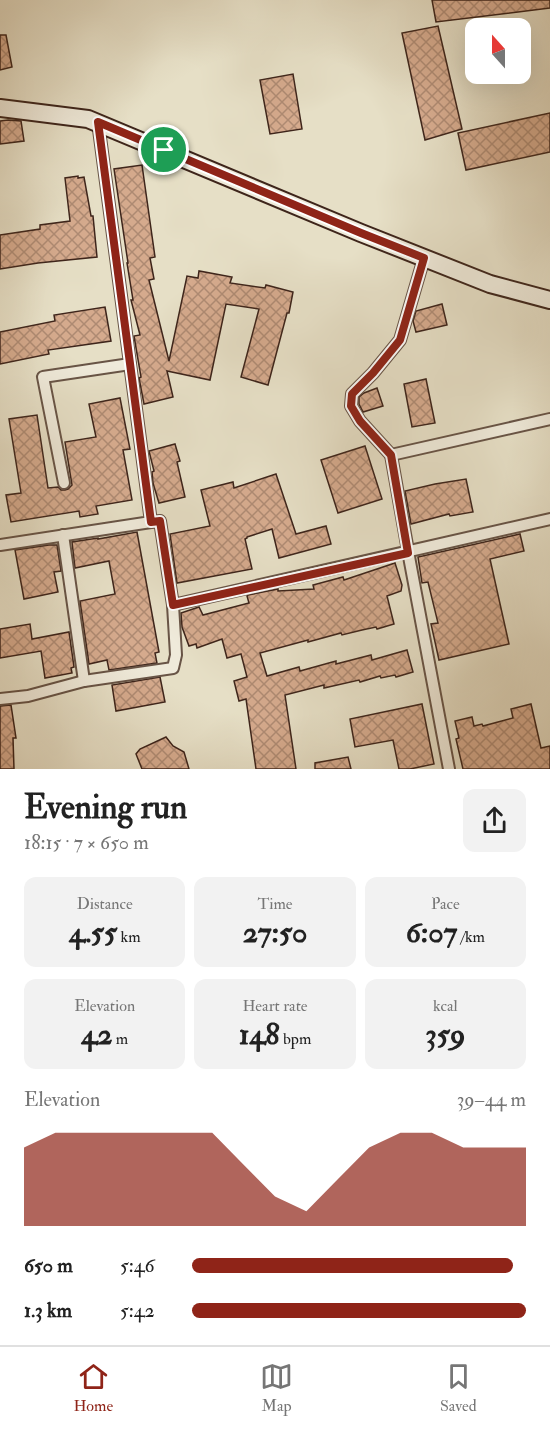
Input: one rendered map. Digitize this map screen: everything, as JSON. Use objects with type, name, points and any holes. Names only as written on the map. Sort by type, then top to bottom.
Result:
[{"type":"street","points":[[0,108],[98,122],[361,233],[490,284],[550,300]]},
{"type":"street","points":[[98,122],[151,522]]},
{"type":"street","points":[[424,258],[400,340],[352,394],[351,406],[360,421],[391,455],[450,769]]},
{"type":"street","points":[[64,483],[43,377],[130,364]]},
{"type":"street","points":[[391,455],[550,419]]},
{"type":"street","points":[[173,605],[550,519]]},
{"type":"street","points":[[0,545],[160,521],[173,605],[176,655],[173,668],[84,681],[28,696],[0,699]]},
{"type":"street","points":[[63,535],[84,681]]},
{"type":"building","points":[[432,0],[550,0],[550,8],[436,22]]},
{"type":"building","points":[[438,26],[462,129],[425,140],[402,33]]},
{"type":"building","points":[[0,35],[6,35],[12,67],[0,70]]},
{"type":"building","points":[[293,74],[302,129],[270,134],[260,80]]},
{"type":"building","points":[[550,113],[550,152],[466,170],[458,133]]},
{"type":"building","points":[[0,121],[21,121],[24,141],[0,144]]},
{"type":"building","points":[[142,165],[155,257],[150,258],[154,279],[149,280],[169,361],[187,276],[198,278],[199,271],[232,277],[230,283],[265,288],[266,285],[293,292],[268,385],[241,377],[259,309],[226,304],[210,380],[167,371],[173,397],[144,404],[134,336],[140,335],[131,300],[133,300],[114,169]]},
{"type":"building","points":[[78,176],[78,178],[84,177],[91,216],[93,216],[97,257],[0,269],[0,235],[40,229],[40,225],[70,221],[65,178]]},
{"type":"building","points":[[442,304],[447,325],[416,332],[413,321],[416,311]]},
{"type":"building","points":[[105,307],[111,341],[48,350],[49,354],[0,364],[0,332],[55,321],[54,315]]},
{"type":"building","points":[[426,379],[435,423],[412,427],[404,384]]},
{"type":"building","points":[[377,388],[383,406],[363,412],[359,404],[359,397]]},
{"type":"building","points":[[120,398],[130,449],[123,450],[132,500],[96,506],[98,514],[80,517],[79,511],[11,522],[6,495],[21,493],[9,419],[37,415],[48,488],[58,487],[65,490],[72,485],[65,442],[96,437],[89,404]]},
{"type":"building","points":[[175,444],[185,497],[159,503],[153,483],[152,472],[154,471],[149,451]]},
{"type":"building","points":[[365,446],[382,499],[338,513],[321,460]]},
{"type":"building","points":[[276,474],[296,534],[326,526],[331,544],[279,558],[272,529],[245,539],[252,569],[177,583],[170,534],[210,526],[201,490],[233,482],[234,488]]},
{"type":"building","points":[[466,479],[473,512],[450,516],[449,514],[411,524],[405,491]]},
{"type":"building","points":[[137,532],[159,652],[155,653],[157,663],[109,670],[107,660],[89,664],[80,601],[115,594],[109,561],[75,568],[72,542]]},
{"type":"building","points":[[520,534],[524,551],[490,559],[509,644],[439,660],[431,624],[438,623],[428,582],[422,583],[418,557]]},
{"type":"building","points":[[57,545],[61,571],[54,572],[58,592],[24,599],[15,550]]},
{"type":"building","points":[[395,563],[402,585],[401,591],[387,596],[394,624],[342,635],[341,633],[308,642],[308,640],[260,653],[267,676],[299,667],[300,671],[336,661],[336,664],[371,655],[372,660],[407,650],[413,672],[396,677],[395,675],[381,678],[380,676],[324,688],[324,685],[285,695],[296,769],[256,769],[246,699],[239,701],[234,681],[247,677],[241,654],[227,658],[222,639],[197,648],[196,644],[189,646],[182,627],[181,613],[199,607],[203,615],[249,603],[248,595],[278,589],[278,591],[314,589],[313,585],[343,577],[344,580]]},
{"type":"building","points":[[30,624],[32,639],[69,632],[74,667],[71,668],[72,673],[45,678],[41,651],[0,658],[0,629]]},
{"type":"building","points":[[160,677],[165,702],[116,711],[112,685]]},
{"type":"building","points":[[422,704],[434,764],[399,769],[393,740],[355,747],[350,719]]},
{"type":"building","points":[[531,704],[541,748],[550,746],[550,769],[463,769],[456,739],[459,738],[455,721],[472,717],[474,726],[482,724],[483,726],[513,718],[511,709]]},
{"type":"building","points":[[11,705],[16,738],[13,738],[14,769],[0,769],[0,706]]},
{"type":"building","points":[[166,737],[173,746],[184,752],[189,769],[142,769],[136,754],[140,749]]},
{"type":"building","points":[[348,757],[351,769],[315,769],[315,763]]},
{"type":"route","points":[[98,122],[164,150],[424,258],[400,340],[352,394],[351,406],[360,421],[391,455],[408,553],[173,605],[160,521],[151,522],[98,122]]}]
